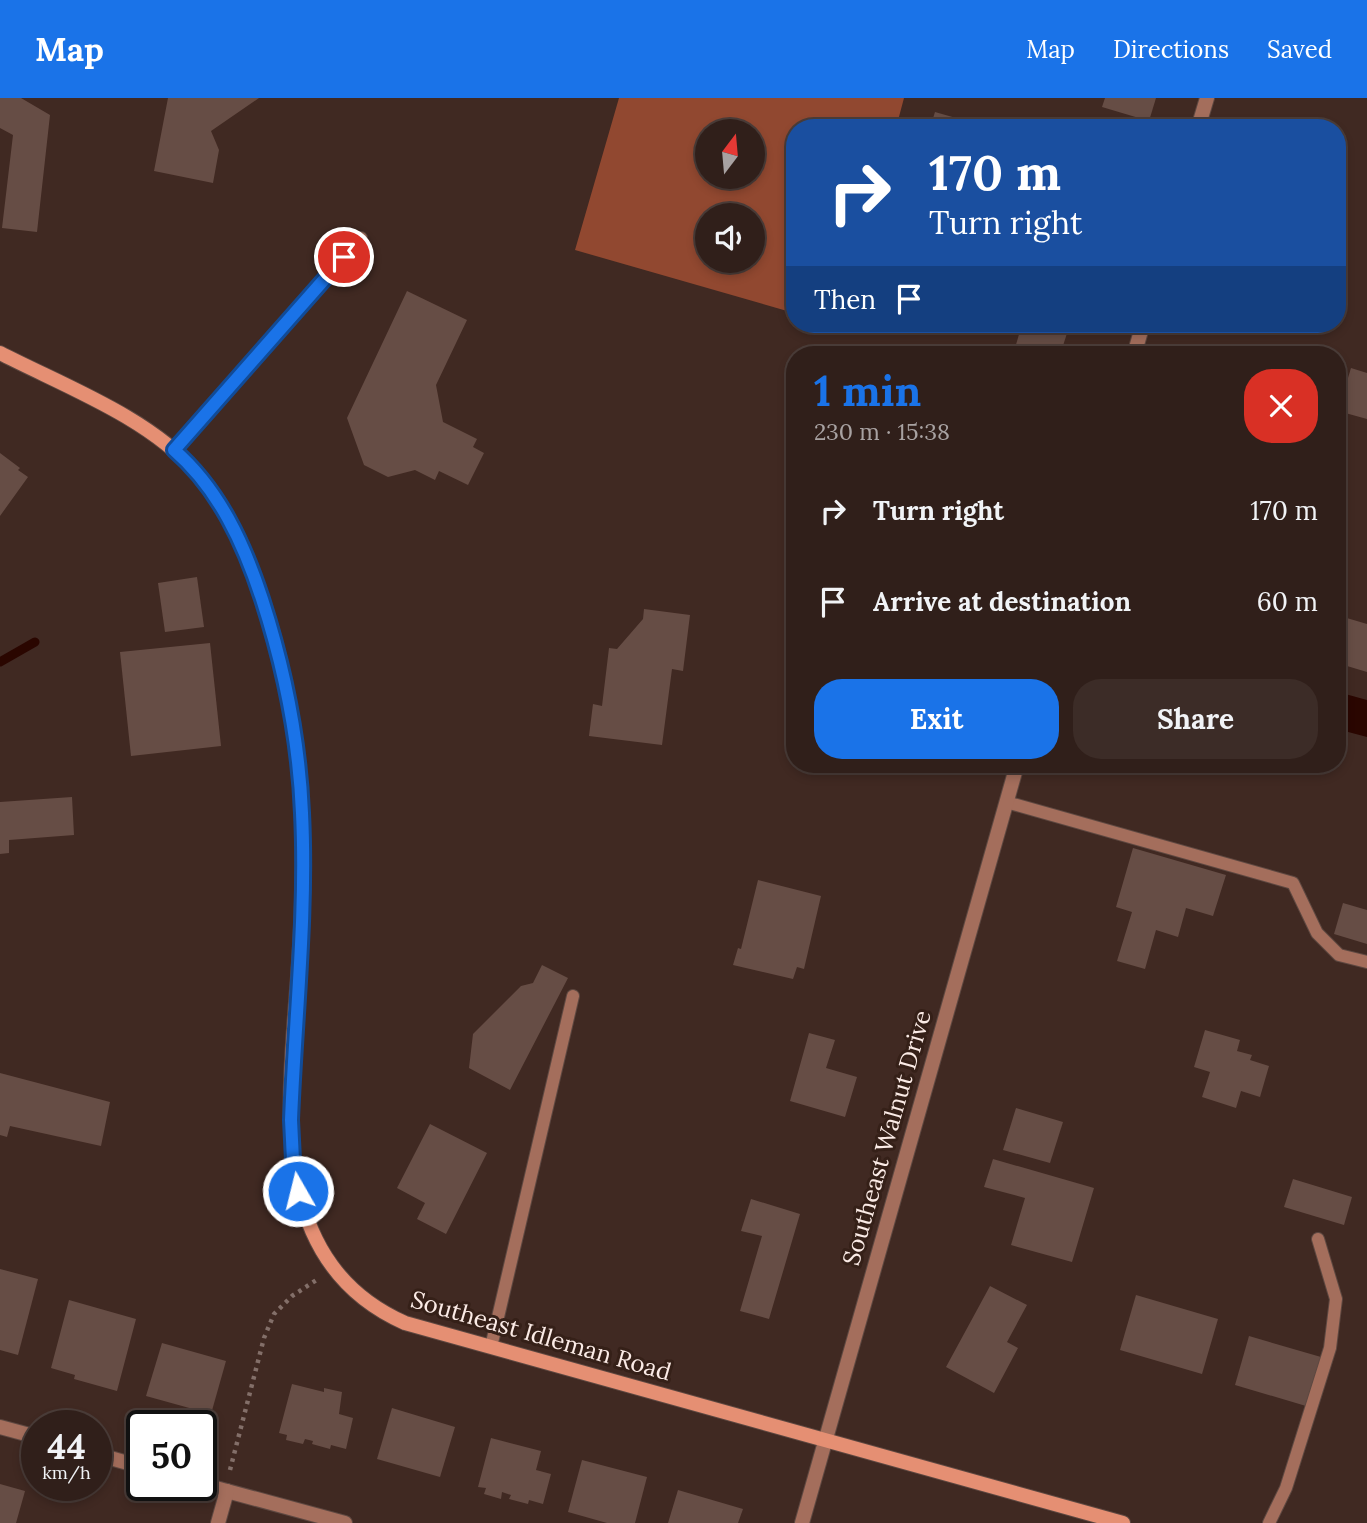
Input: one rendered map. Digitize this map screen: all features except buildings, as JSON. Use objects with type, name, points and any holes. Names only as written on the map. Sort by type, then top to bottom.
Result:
[{"type":"main road","name":"Southeast Idleman Road","points":[[0,353],[143,426],[174,450],[207,485],[241,544],[269,624],[296,748],[302,829],[292,1151],[306,1220],[333,1269],[363,1300],[405,1322],[1123,1523]]},
{"type":"street","points":[[1201,119],[1207,98]]},
{"type":"street","name":"Southeast Walnut Drive","points":[[802,1523],[1015,773]]},
{"type":"street","points":[[0,1427],[21,1433]]},
{"type":"street","points":[[217,1488],[345,1523]]},
{"type":"street","points":[[218,1523],[227,1491]]},
{"type":"lane","points":[[174,450],[361,238]]},
{"type":"lane","points":[[1006,802],[1293,883],[1317,933],[1339,955],[1367,962]]},
{"type":"lane","points":[[491,1347],[573,996]]},
{"type":"lane","points":[[1269,1523],[1286,1488],[1330,1348],[1336,1300],[1318,1239]]},
{"type":"path","points":[[227,1491],[231,1460],[264,1338],[274,1314],[292,1296],[333,1269]]},
{"type":"shaded area","points":[[619,98],[904,98],[898,119],[786,119],[786,311],[575,250]]},
{"type":"shaded area","points":[[1346,694],[1367,700],[1367,737],[1346,731]]},
{"type":"waterway","points":[[0,662],[35,642]]},
{"type":"route","points":[[298,1191],[291,1141],[303,859],[296,748],[275,645],[251,568],[226,514],[207,485],[174,450],[344,257]]}]
